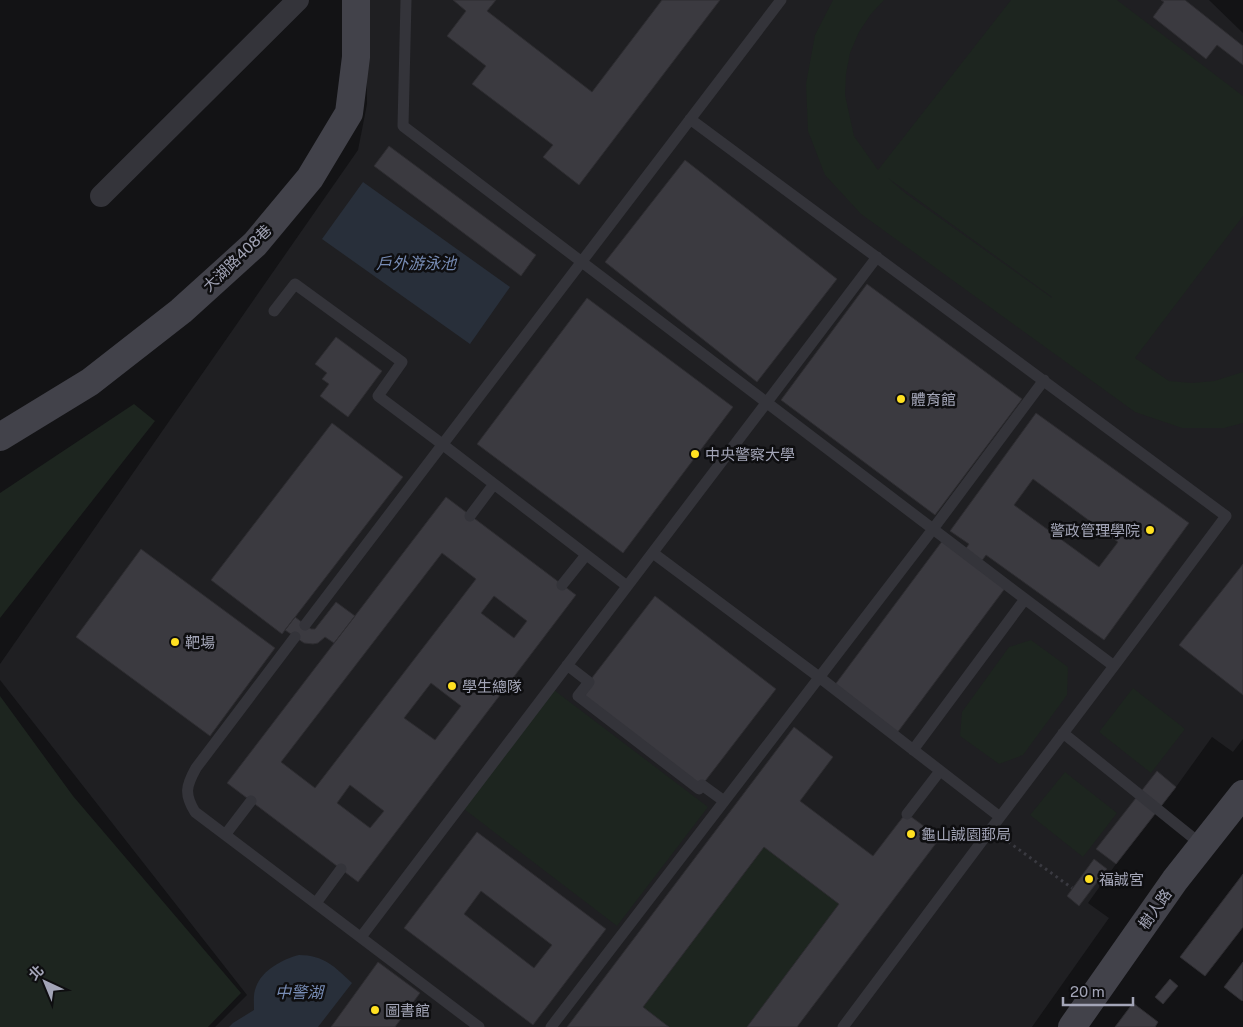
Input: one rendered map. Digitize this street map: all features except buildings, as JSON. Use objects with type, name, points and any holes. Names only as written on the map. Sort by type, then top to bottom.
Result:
[{"type":"street","points":[[101,196],[298,0]]},
{"type":"street","name":"大湖路408巷","points":[[0,438],[90,382],[181,310],[255,244],[310,178],[349,113],[356,57],[356,0]]},
{"type":"street","name":"樹人路","points":[[1072,1027],[1175,880],[1243,794]]},
{"type":"lane","points":[[406,0],[403,126],[1114,666]]},
{"type":"lane","points":[[305,625],[780,0]]},
{"type":"lane","points":[[690,119],[1226,516],[843,1027]]},
{"type":"lane","points":[[360,937],[877,257]]},
{"type":"lane","points":[[274,311],[295,284],[402,362],[378,396],[627,586]]},
{"type":"lane","points":[[551,1027],[933,529],[1044,380]]},
{"type":"lane","points":[[470,516],[494,484]]},
{"type":"lane","points":[[653,553],[819,677],[1000,817]]},
{"type":"lane","points":[[562,585],[586,555]]},
{"type":"lane","points":[[913,750],[1025,599]]},
{"type":"lane","points":[[295,637],[196,768],[190,780],[189,801],[195,812],[479,1027]]},
{"type":"lane","points":[[567,665],[589,682],[578,696],[699,789],[702,785],[724,801]]},
{"type":"lane","points":[[1063,733],[1202,846]]},
{"type":"lane","points":[[907,814],[940,771]]},
{"type":"lane","points":[[225,835],[251,801]]},
{"type":"lane","points":[[316,903],[341,869]]},
{"type":"path","points":[[991,829],[1072,888]]},
{"type":"shaded area","name":"中央警察大學","points":[[366,0],[1209,0],[1243,33],[1243,739],[1233,752],[1212,737],[1116,864],[1088,903],[1109,918],[1032,1027],[215,1027],[247,995],[0,680],[0,664],[358,150],[367,104]]},
{"type":"shaded area","points":[[833,0],[884,0],[871,14],[859,32],[850,53],[845,95],[854,136],[878,170],[1011,0],[1117,0],[1243,96],[1243,216],[1135,358],[1169,381],[1192,383],[1214,381],[1243,372],[1243,423],[1224,428],[1182,428],[1135,412],[861,214],[825,175],[808,131],[806,84],[815,35]],"holes":[[[888,178],[1052,297],[905,193]]]},
{"type":"shaded area","points":[[134,404],[155,421],[0,618],[0,493]]},
{"type":"shaded area","points":[[1031,640],[1068,667],[1067,695],[1023,755],[999,764],[960,736],[962,712],[1009,647]]},
{"type":"shaded area","points":[[1133,688],[1185,729],[1151,773],[1099,732]]},
{"type":"shaded area","points":[[554,690],[708,807],[617,926],[464,809]]},
{"type":"shaded area","points":[[0,696],[73,796],[241,993],[208,1027],[0,1027]]},
{"type":"shaded area","points":[[1065,772],[1117,813],[1083,857],[1030,815]]},
{"type":"shaded area","points":[[764,847],[839,904],[747,1027],[669,1027],[643,1007]]},
{"type":"water","name":"戶外游泳池","points":[[363,182],[510,287],[470,344],[322,239]]},
{"type":"water","name":"中警湖","points":[[299,955],[315,957],[328,963],[352,983],[318,1027],[229,1027],[254,1010],[255,990],[263,975],[280,962]]},
{"type":"place","name":"體育館","points":[[901,399]]},
{"type":"place","name":"中央警察大學","points":[[695,454]]},
{"type":"place","name":"警政管理學院","points":[[1150,530]]},
{"type":"place","name":"靶場","points":[[175,642]]},
{"type":"place","name":"學生總隊","points":[[452,686]]},
{"type":"place","name":"龜山誠園郵局","points":[[911,834]]},
{"type":"place","name":"福誠宮","points":[[1089,879]]},
{"type":"place","name":"圖書館","points":[[375,1010]]}]
